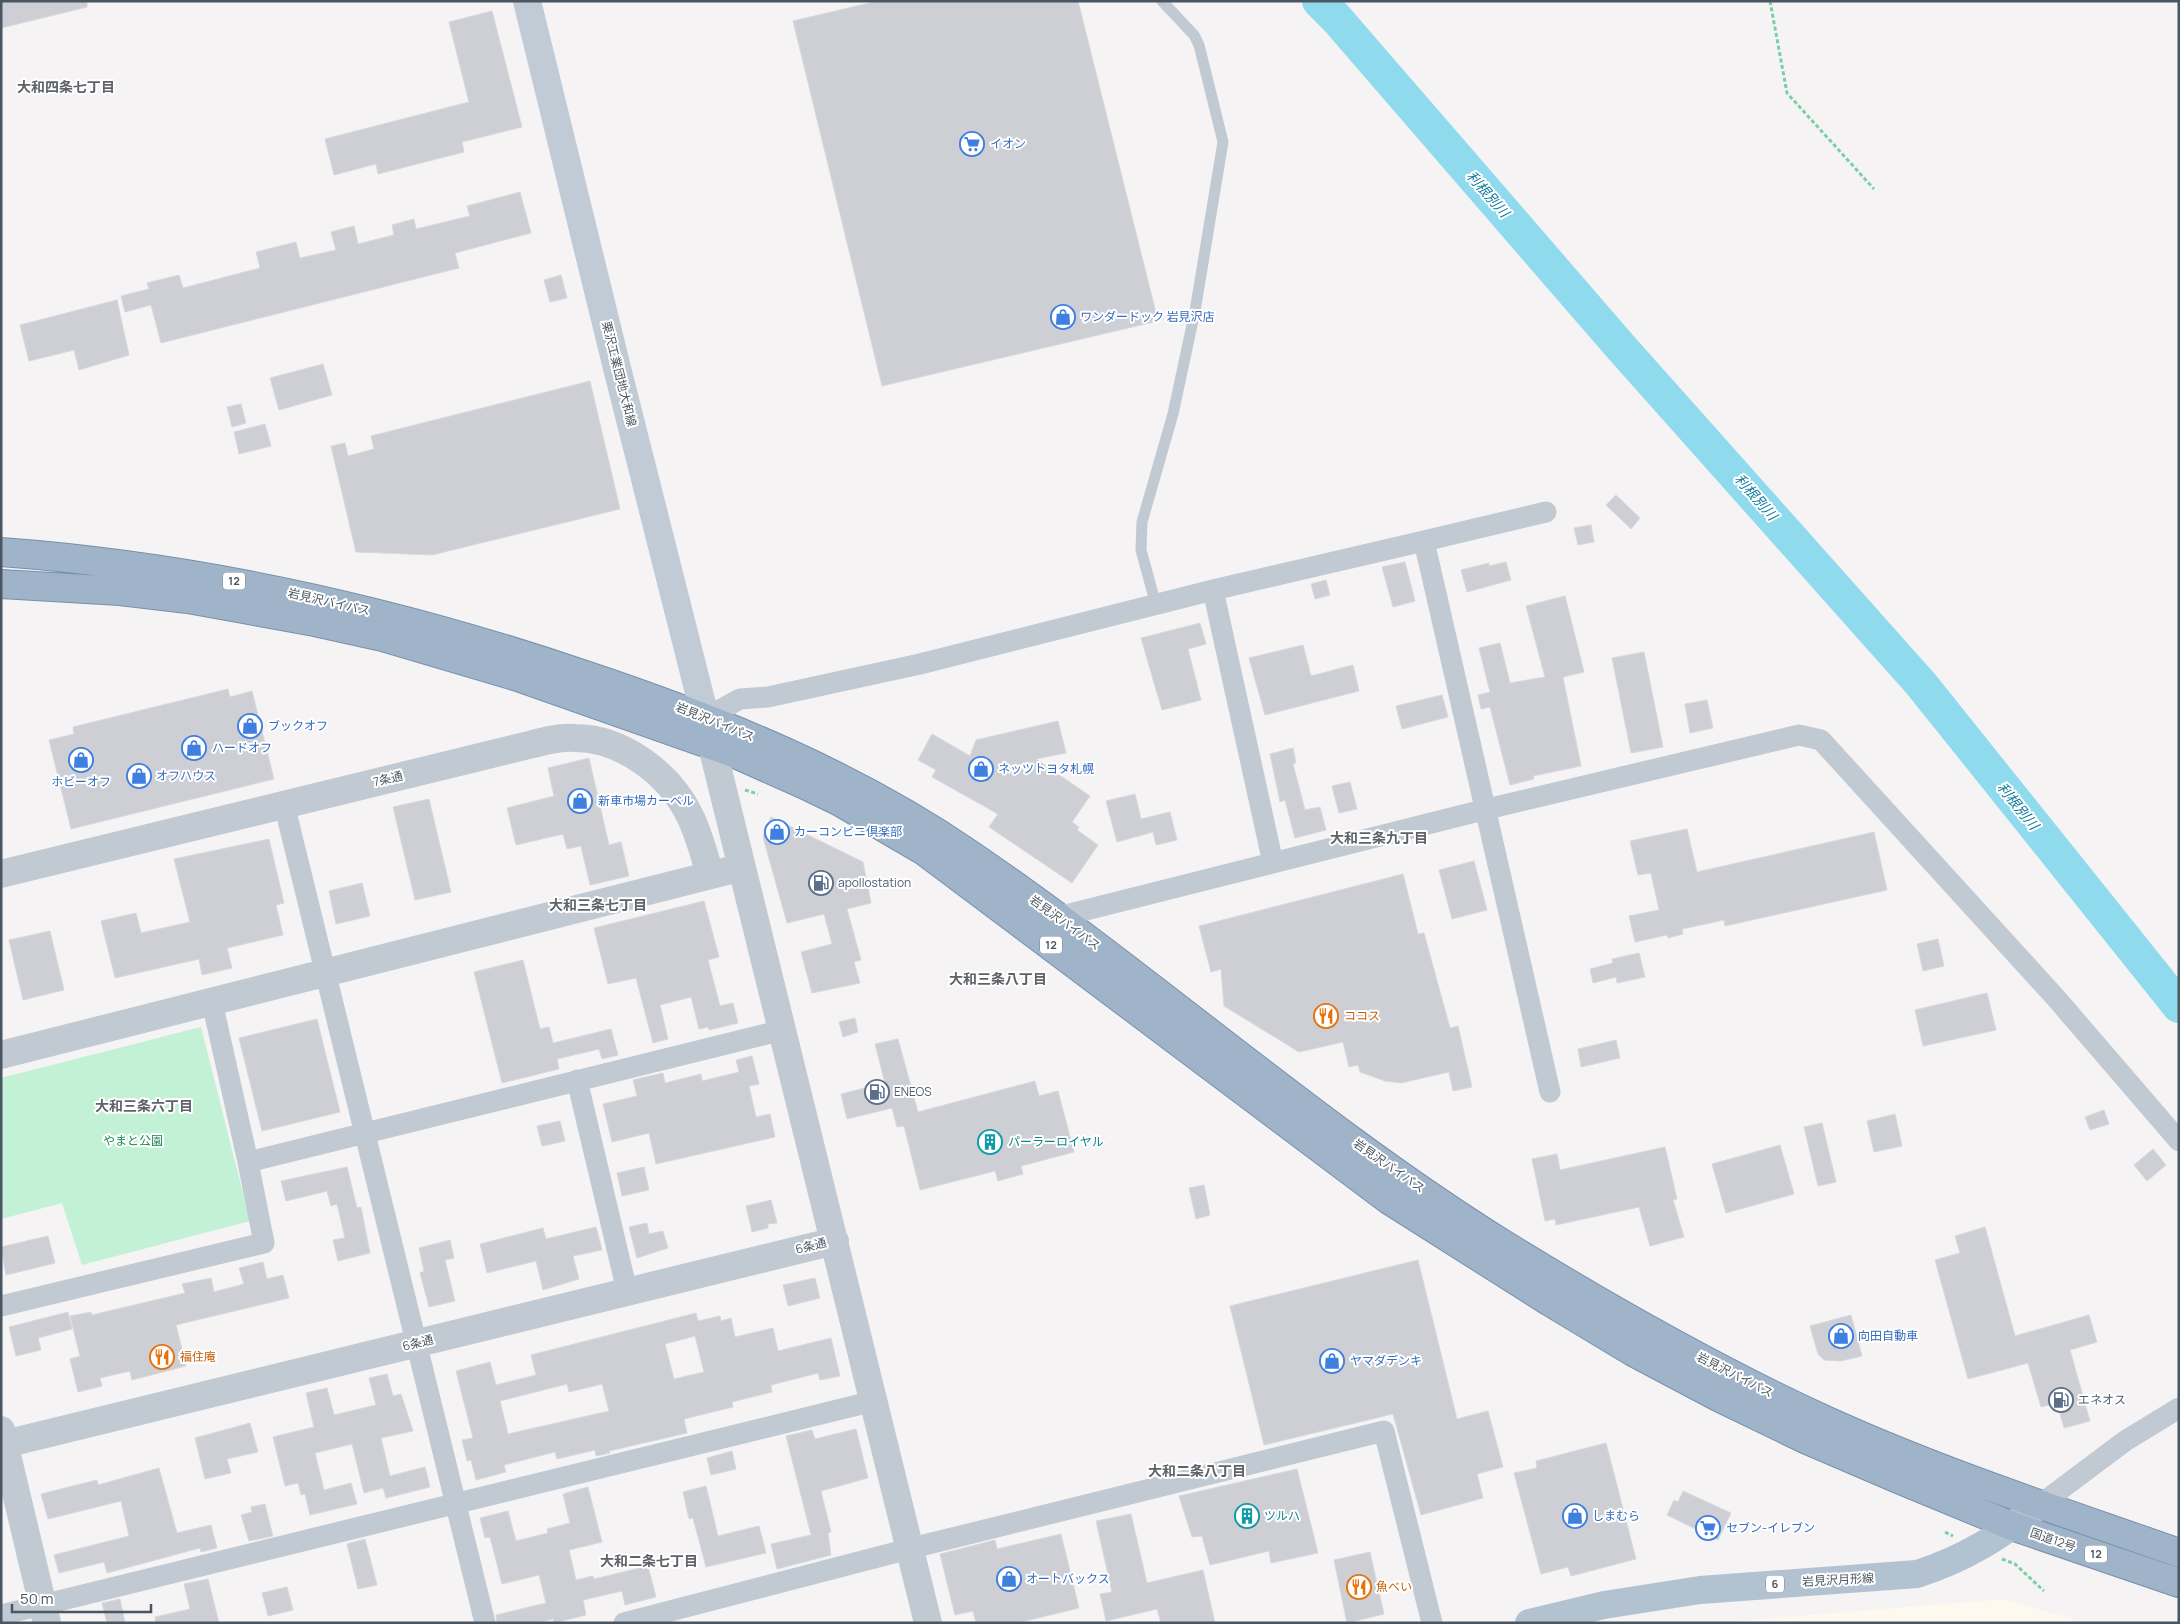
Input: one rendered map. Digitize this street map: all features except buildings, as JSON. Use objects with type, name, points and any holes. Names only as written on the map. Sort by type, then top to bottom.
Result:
[{"type":"highway","name":"岩見沢バイパス","points":[[1,552],[127,565],[228,580],[314,597],[462,634],[706,717],[818,767],[904,813],[968,852],[1058,917],[1383,1162],[1501,1243],[1612,1310],[1824,1420],[1962,1477],[2041,1504]]},
{"type":"highway","name":"岩見沢バイパス","points":[[1,584],[120,591],[188,599],[363,632],[518,677],[712,746],[840,802],[924,851],[1389,1200],[1567,1312],[1633,1352],[1763,1419],[1889,1476],[2012,1526]]},
{"type":"highway","name":"12","points":[[2041,1504],[2179,1553]]},
{"type":"highway","name":"国道12号","points":[[2012,1526],[2179,1583]]},
{"type":"main road","name":"栗沢工業団地大和線","points":[[528,1],[617,368],[712,746]]},
{"type":"main road","name":"岩見沢月形線","points":[[1529,1623],[1604,1605],[1700,1590],[1917,1574],[1950,1563],[2012,1526],[2041,1504]]},
{"type":"street","points":[[706,717],[740,699],[768,697],[920,664],[1214,590],[1546,512]]},
{"type":"street","points":[[1424,541],[1487,809],[1550,1092]]},
{"type":"street","points":[[1214,590],[1273,863]]},
{"type":"street","points":[[1058,917],[1487,809],[1799,735],[1821,740],[2056,998],[2179,1140]]},
{"type":"street","name":"7条通","points":[[1,874],[556,739],[590,739],[622,748],[664,779],[690,815],[710,874]]},
{"type":"street","points":[[712,746],[928,1623]]},
{"type":"street","points":[[284,804],[485,1623]]},
{"type":"street","points":[[1,1054],[212,1002],[710,874],[742,868]]},
{"type":"street","points":[[1,1306],[264,1243],[212,1002]]},
{"type":"street","points":[[248,1162],[783,1030]]},
{"type":"street","points":[[577,1080],[627,1291]]},
{"type":"street","name":"6条通","points":[[2,1440],[415,1344],[835,1240]]},
{"type":"street","points":[[1,1615],[45,1614],[455,1502],[874,1400]]},
{"type":"street","points":[[2041,1504],[2125,1440],[2179,1408]]},
{"type":"street","points":[[624,1623],[910,1549],[1384,1431],[1432,1623]]},
{"type":"street","points":[[2,1440],[45,1614]]},
{"type":"lane","points":[[1156,605],[1141,550],[1142,522],[1175,404],[1195,311],[1223,142],[1199,45],[1194,35],[1162,1]]},
{"type":"path","points":[[1770,1],[1787,93],[1874,189]]},
{"type":"shaded area","points":[[2003,1599],[2073,1619],[2074,1623],[1716,1623]]},
{"type":"green space","name":"やまと公園","points":[[201,1027],[250,1221],[82,1265],[62,1203],[1,1219],[1,1078]]},
{"type":"waterway","name":"利根別川","points":[[1319,1],[1336,18],[1619,345],[1921,684],[2179,1006]]},
{"type":"place","name":"イオン","points":[[972,144]]},
{"type":"place","name":"ワンダードック 岩見沢店","points":[[1063,317]]},
{"type":"place","name":"ブックオフ","points":[[250,726]]},
{"type":"place","name":"ハードオフ","points":[[194,748]]},
{"type":"place","name":"ホビーオフ","points":[[81,760]]},
{"type":"place","name":"ネッツトヨタ札幌","points":[[981,769]]},
{"type":"place","name":"オフハウス","points":[[139,776]]},
{"type":"place","name":"新車市場カーベル","points":[[580,801]]},
{"type":"place","name":"カーコンビニ倶楽部","points":[[777,832]]},
{"type":"place","name":"apollostation","points":[[821,883]]},
{"type":"place","name":"ココス","points":[[1326,1016]]},
{"type":"place","name":"ENEOS","points":[[877,1092]]},
{"type":"place","name":"パーラーロイヤル","points":[[990,1142]]},
{"type":"place","name":"向田自動車","points":[[1841,1336]]},
{"type":"place","name":"福住庵","points":[[162,1357]]},
{"type":"place","name":"ヤマダデンキ","points":[[1332,1361]]},
{"type":"place","name":"エネオス","points":[[2061,1400]]},
{"type":"place","name":"ツルハ","points":[[1247,1516]]},
{"type":"place","name":"しまむら","points":[[1575,1516]]},
{"type":"place","name":"セブン-イレブン","points":[[1708,1528]]},
{"type":"place","name":"オートバックス","points":[[1009,1579]]},
{"type":"place","name":"魚べい","points":[[1359,1587]]},
{"type":"district","name":"大和四条七丁目","points":[[66,87]]},
{"type":"district","name":"大和三条九丁目","points":[[1379,838]]},
{"type":"district","name":"大和三条七丁目","points":[[598,905]]},
{"type":"district","name":"大和三条八丁目","points":[[998,979]]},
{"type":"district","name":"大和三条六丁目","points":[[144,1106]]},
{"type":"district","name":"大和二条八丁目","points":[[1197,1471]]},
{"type":"district","name":"大和二条七丁目","points":[[649,1561]]}]
